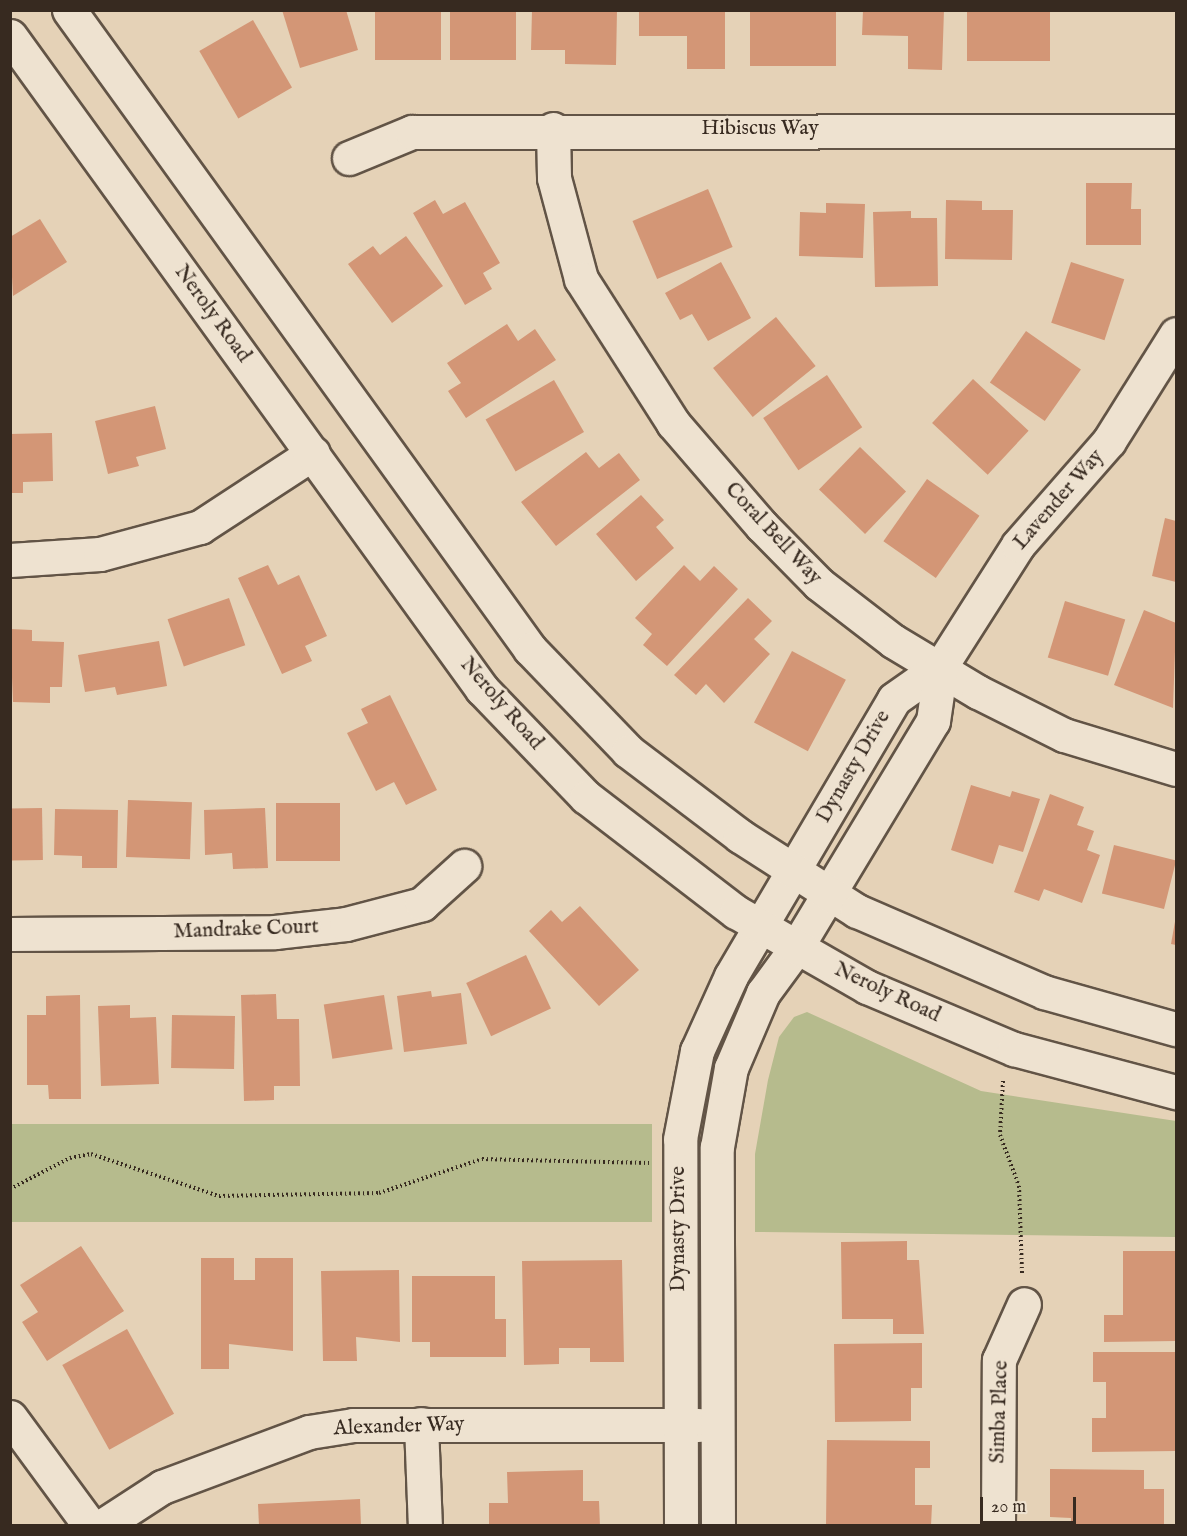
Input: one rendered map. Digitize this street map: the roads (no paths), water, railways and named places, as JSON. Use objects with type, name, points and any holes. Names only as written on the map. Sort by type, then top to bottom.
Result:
[{"type":"street","points":[[69,10],[530,649],[628,751],[793,872],[827,894],[1044,992],[1176,1029]]},
{"type":"street","name":"Neroly Road","points":[[10,36],[482,689],[586,797],[760,927],[867,987],[1014,1048],[1176,1092]]},
{"type":"street","name":"Hibiscus Way","points":[[349,158],[412,132],[553,129],[1176,131]]},
{"type":"street","name":"Coral Bell Way","points":[[553,129],[554,178],[581,279],[673,423],[819,584],[893,641],[940,666],[978,693],[1064,735],[1176,769]]},
{"type":"street","name":"Lavender Way","points":[[940,666],[1018,545],[1109,441],[1176,334]]},
{"type":"street","points":[[10,560],[100,554],[200,527],[313,453]]},
{"type":"street","name":"Dynasty Drive","points":[[681,1526],[678,1424],[680,1139],[697,1051],[760,927],[894,699],[940,666]]},
{"type":"street","name":"Dynasty Drive","points":[[718,1526],[717,1147],[731,1068],[763,993],[796,948],[933,721],[940,666]]},
{"type":"street","name":"Mandrake Court","points":[[10,934],[275,932],[346,924],[422,904],[464,866]]},
{"type":"street","name":"Simba Place","points":[[998,1526],[999,1360],[1024,1304]]},
{"type":"street","points":[[10,1417],[90,1526]]},
{"type":"street","points":[[421,1424],[425,1526]]},
{"type":"street","name":"Alexander Way","points":[[102,1526],[162,1487],[252,1449],[353,1425],[718,1425]]}]
